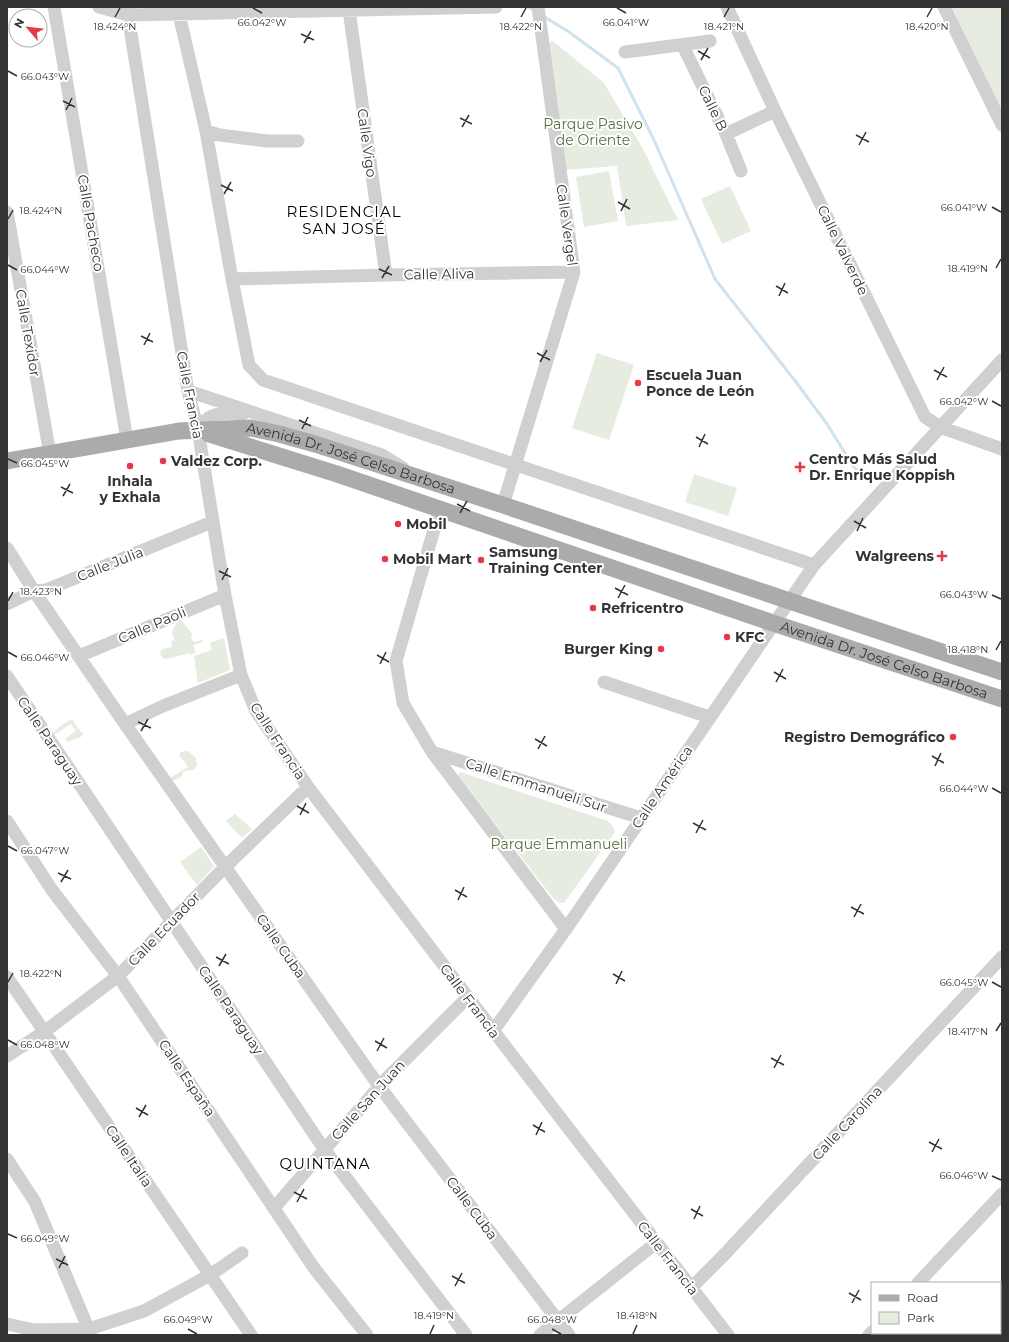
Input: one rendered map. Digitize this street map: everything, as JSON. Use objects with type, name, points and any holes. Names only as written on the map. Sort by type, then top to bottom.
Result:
[{"type":"main road","name":"Avenida Dr. José Celso Barbosa","points":[[7,461],[179,431],[250,428],[279,434],[503,505],[1002,672]]},
{"type":"main road","name":"Avenida Dr. José Celso Barbosa","points":[[198,430],[337,474],[773,623],[1002,699]]},
{"type":"street","name":"Calle Pacheco","points":[[54,7],[127,440]]},
{"type":"street","points":[[99,7],[128,11],[349,10],[496,7]]},
{"type":"street","name":"Calle Vergel","points":[[503,505],[574,272],[538,7]]},
{"type":"street","name":"Calle Valverde","points":[[727,7],[775,111],[925,417],[940,427],[1002,449]]},
{"type":"street","points":[[944,7],[1002,125]]},
{"type":"street","name":"Calle Vigo","points":[[349,10],[386,275]]},
{"type":"street","name":"Calle Francia","points":[[128,11],[188,391],[198,430],[225,595],[241,675],[256,711],[308,787],[493,1031],[728,1335]]},
{"type":"street","points":[[179,11],[206,131],[232,280],[250,365],[263,380],[814,564]]},
{"type":"street","points":[[625,52],[710,42]]},
{"type":"street","name":"Calle B","points":[[683,46],[726,134],[741,171]]},
{"type":"street","points":[[726,134],[775,111]]},
{"type":"street","points":[[206,131],[220,135],[267,141],[298,141]]},
{"type":"street","name":"Calle Texidor","points":[[7,212],[50,454]]},
{"type":"street","name":"Calle Aliva","points":[[232,280],[386,275],[574,272]]},
{"type":"street","name":"Calle América","points":[[493,1031],[566,929],[814,564],[1002,360]]},
{"type":"street","points":[[188,391],[382,455],[418,478]]},
{"type":"street","points":[[198,430],[211,415],[255,414]]},
{"type":"street","points":[[440,509],[396,661],[403,703],[432,752],[566,929]]},
{"type":"street","name":"Calle Julia","points":[[7,604],[34,591],[46,590],[212,522]]},
{"type":"street","name":"Calle Cuba","points":[[7,548],[34,591],[125,724],[379,1086],[569,1335]]},
{"type":"street","name":"Calle Paoli","points":[[79,656],[225,595]]},
{"type":"street","points":[[125,724],[163,706],[241,675]]},
{"type":"street","name":"Calle Paraguay","points":[[7,676],[324,1150],[466,1335]]},
{"type":"street","points":[[604,682],[709,717]]},
{"type":"street","name":"Calle Emmanueli Sur","points":[[432,752],[641,818]]},
{"type":"street","name":"Calle Ecuador","points":[[7,1056],[44,1032],[118,976],[225,867],[308,787]]},
{"type":"street","name":"Calle España","points":[[7,821],[52,890],[118,976],[314,1268],[367,1335]]},
{"type":"street","name":"Calle Carolina","points":[[691,1288],[722,1257],[1002,957]]},
{"type":"street","name":"Calle Italia","points":[[7,977],[251,1335]]},
{"type":"street","name":"Calle San Juan","points":[[274,1208],[379,1086],[468,997]]},
{"type":"street","points":[[7,1158],[35,1202],[90,1332]]},
{"type":"street","points":[[919,1282],[1002,1194]]},
{"type":"street","points":[[540,1335],[656,1243]]},
{"type":"street","points":[[7,1324],[34,1330],[90,1332],[144,1311],[210,1275],[242,1253]]},
{"type":"green space","points":[[949,7],[1002,7],[1002,119]]},
{"type":"green space","name":"Parque Pasivo de Oriente","points":[[553,41],[604,83],[643,149],[678,220],[626,226],[617,166],[564,170],[546,44]]},
{"type":"green space","points":[[609,171],[618,221],[584,227],[576,177]]},
{"type":"green space","points":[[730,186],[751,231],[722,244],[701,199]]},
{"type":"green space","points":[[597,353],[634,365],[609,440],[572,428]]},
{"type":"green space","points":[[694,474],[737,488],[728,516],[685,502]]},
{"type":"green space","points":[[179,621],[182,621],[192,634],[191,638],[194,642],[202,640],[203,642],[193,645],[196,653],[190,655],[189,653],[165,659],[162,657],[160,652],[168,647],[171,648],[171,641],[174,640],[172,632]]},
{"type":"green space","points":[[224,638],[230,670],[198,683],[194,656],[212,650],[210,643]]},
{"type":"green space","points":[[72,719],[83,733],[81,737],[67,742],[65,739],[76,731],[71,724],[56,734],[53,733],[67,721]]},
{"type":"green space","points":[[188,751],[196,758],[197,765],[194,770],[183,772],[181,777],[172,780],[170,778],[188,767],[179,755],[181,752]]},
{"type":"green space","name":"Parque Emmanueli","points":[[460,772],[608,821],[613,826],[615,832],[564,903],[559,903],[554,899],[458,776]]},
{"type":"green space","points":[[235,814],[252,829],[242,838],[226,821]]},
{"type":"green space","points":[[201,847],[214,866],[197,885],[180,862]]},
{"type":"waterway","points":[[527,7],[535,11]]},
{"type":"waterway","points":[[543,16],[569,32],[618,68],[654,140],[715,279],[796,382],[827,424],[853,466],[864,478]]},
{"type":"place","name":"Escuela Juan Ponce de León","points":[[638,383]]},
{"type":"place","name":"Valdez Corp.","points":[[163,461]]},
{"type":"place","name":"Inhala y Exhala","points":[[130,466]]},
{"type":"place","name":"Centro Más Salud Dr. Enrique Koppish","points":[[800,467]]},
{"type":"place","name":"Mobil","points":[[398,524]]},
{"type":"place","name":"Walgreens","points":[[942,556]]},
{"type":"place","name":"Mobil Mart","points":[[385,559]]},
{"type":"place","name":"Samsung Training Center","points":[[481,560]]},
{"type":"place","name":"Refricentro","points":[[593,608]]},
{"type":"place","name":"KFC","points":[[727,637]]},
{"type":"place","name":"Burger King","points":[[661,649]]},
{"type":"place","name":"Registro Demográfico","points":[[953,737]]},
{"type":"district","name":"RESIDENCIAL SAN JOSÉ","points":[[344,220]]},
{"type":"district","name":"QUINTANA","points":[[325,1164]]}]
